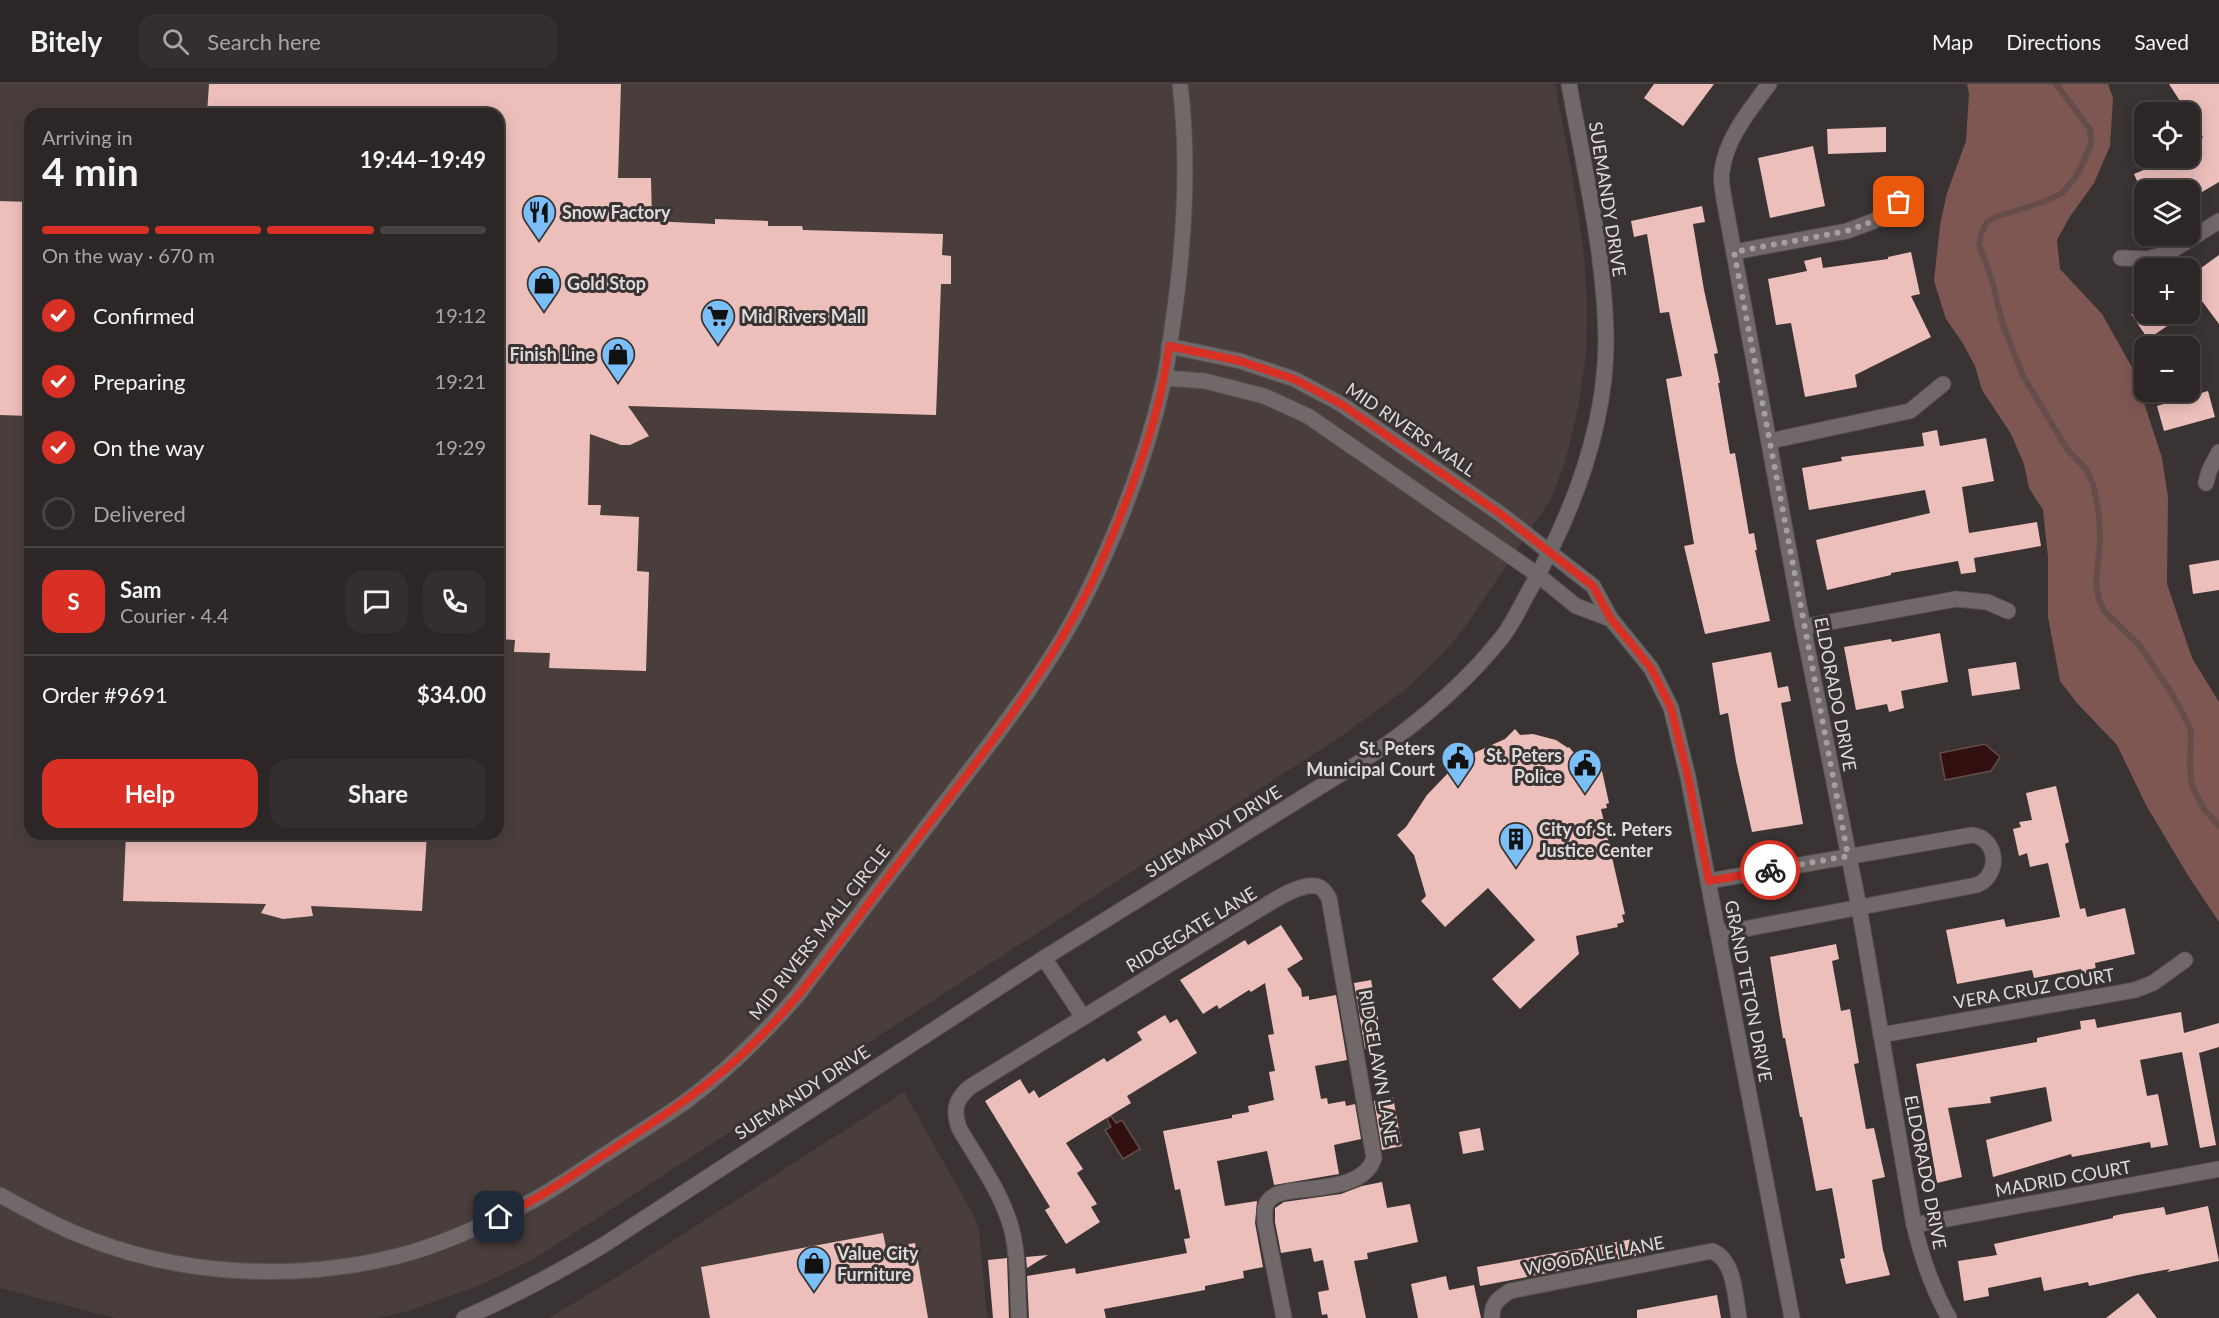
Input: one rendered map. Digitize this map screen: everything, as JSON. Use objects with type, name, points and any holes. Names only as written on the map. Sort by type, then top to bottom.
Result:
[{"type":"street","name":"MID RIVERS MALL CIRCLE","points":[[0,1195],[78,1234],[150,1257],[202,1267],[292,1271],[343,1266],[398,1256],[444,1241],[518,1209],[554,1188],[684,1102],[736,1060],[770,1028],[999,732],[1049,659],[1084,598],[1112,538],[1144,452],[1165,378],[1180,273],[1184,201],[1185,150],[1180,84]]},
{"type":"street","name":"SUEMANDY DRIVE","points":[[464,1318],[509,1299],[592,1252],[1044,958],[1325,785],[1413,726],[1448,696],[1504,635],[1538,575],[1571,507],[1592,437],[1602,389],[1606,341],[1597,230],[1569,84]]},
{"type":"street","name":"ELDORADO DRIVE","points":[[1769,84],[1735,132],[1721,172],[1803,627],[1859,907],[1914,1225],[1927,1272],[1948,1318]]},
{"type":"street","points":[[1734,252],[1847,231],[1874,221],[1899,202]]},
{"type":"street","points":[[2121,258],[2148,259],[2168,253],[2219,221]]},
{"type":"street","name":"MID RIVERS MALL","points":[[1169,346],[1240,361],[1294,379],[1341,404],[1550,551]]},
{"type":"street","points":[[1165,378],[1205,381],[1264,396],[1308,416],[1538,575],[1576,606],[1611,619]]},
{"type":"street","points":[[1770,441],[1910,411],[1943,384]]},
{"type":"street","points":[[2206,483],[2209,471],[2219,452]]},
{"type":"street","name":"GRAND TETON DRIVE","points":[[1550,551],[1593,586],[1611,619],[1651,668],[1671,708],[1688,777],[1709,881],[1792,1318]]},
{"type":"street","points":[[1803,627],[1956,599],[1987,602],[2008,611]]},
{"type":"street","points":[[1709,881],[1972,835],[1980,836],[1987,842],[1993,855],[1993,870],[1990,877],[1977,885],[1718,934]]},
{"type":"street","name":"RIDGEGATE LANE","points":[[1019,1318],[1014,1242],[1007,1215],[959,1128],[956,1104],[970,1087],[1280,897],[1297,889],[1315,885],[1323,889]]},
{"type":"street","name":"RIDGELAWN LANE","points":[[1279,1317],[1265,1222],[1265,1209],[1268,1201],[1274,1195],[1286,1192],[1352,1181],[1364,1175],[1371,1167],[1374,1158],[1329,898],[1323,889]]},
{"type":"street","points":[[1044,958],[1083,1017]]},
{"type":"street","name":"VERA CRUZ COURT","points":[[1881,1035],[2135,990],[2153,983],[2185,960]]},
{"type":"street","name":"MADRID COURT","points":[[1914,1225],[2219,1169]]},
{"type":"street","name":"WOODALE LANE","points":[[1491,1318],[1491,1310],[1498,1298],[1510,1291],[1713,1251],[1720,1254],[1730,1271],[1739,1318]]},
{"type":"shaded area","points":[[0,84],[1555,84],[1584,255],[1587,304],[1586,355],[1578,408],[1565,462],[1551,499],[1467,624],[1445,651],[1405,690],[1340,737],[534,1259],[478,1286],[408,1311],[377,1318],[115,1318],[0,1288]]},
{"type":"shaded area","points":[[1967,84],[2108,84],[2113,98],[2110,146],[2094,183],[2069,218],[2057,240],[2060,269],[2102,314],[2133,369],[2134,402],[2144,402],[2162,458],[2168,497],[2167,584],[2192,658],[2219,702],[2219,922],[2146,805],[2117,745],[2077,703],[2060,681],[2048,617],[2048,557],[2043,510],[2029,488],[2024,464],[2011,434],[1982,390],[1975,366],[1946,319],[1934,281],[1940,225],[1947,193],[1966,141],[1969,94]]},
{"type":"shaded area","points":[[1985,744],[2000,757],[1991,771],[1945,780],[1940,753]]},
{"type":"shaded area","points":[[904,1092],[974,1216],[979,1229],[987,1318],[549,1318],[609,1282]]},
{"type":"shaded area","points":[[1111,1116],[1116,1123],[1122,1120],[1140,1149],[1123,1159],[1105,1130],[1111,1127],[1107,1119]]},
{"type":"building","name":"Mid Rivers Mall","points":[[209,84],[621,84],[618,178],[651,178],[652,221],[715,224],[715,219],[768,221],[768,226],[802,226],[803,230],[943,234],[942,255],[951,256],[951,284],[941,284],[936,415],[628,406],[649,436],[630,445],[621,445],[590,434],[588,505],[601,505],[600,515],[639,517],[637,571],[649,572],[646,671],[549,668],[550,653],[514,652],[515,640],[504,639],[504,108],[207,108]]},
{"type":"building","points":[[1654,84],[1714,84],[1683,126],[1644,98]]},
{"type":"building","points":[[2169,84],[2219,84],[2219,182],[2200,193],[2200,180],[2137,180],[2134,174],[2146,168],[2200,168],[2200,139],[2203,137],[2200,132],[2200,102],[2181,102]]},
{"type":"building","points":[[1886,127],[1886,152],[1828,154],[1827,129]]},
{"type":"building","points":[[1813,146],[1825,206],[1770,218],[1758,158]]},
{"type":"building","points":[[0,201],[24,202],[24,416],[0,415]]},
{"type":"building","points":[[1702,206],[1705,222],[1693,224],[1718,353],[1714,354],[1720,383],[1718,383],[1730,454],[1735,453],[1749,534],[1754,533],[1757,550],[1755,550],[1770,621],[1705,634],[1684,546],[1694,544],[1666,379],[1682,376],[1669,312],[1660,313],[1647,234],[1634,237],[1631,221]]},
{"type":"building","points":[[1911,252],[1920,294],[1911,296],[1931,337],[1855,375],[1857,387],[1805,397],[1791,323],[1776,325],[1768,279],[1807,271],[1804,261],[1821,257],[1823,268],[1888,259],[1888,257]]},
{"type":"building","points":[[2219,255],[2219,324],[2200,298],[2200,269]]},
{"type":"building","points":[[2138,324],[2170,324],[2152,336],[2146,336]]},
{"type":"building","points":[[2208,391],[2215,417],[2164,431],[2157,406],[2171,402],[2200,402],[2200,393]]},
{"type":"building","points":[[1937,430],[1940,446],[1986,438],[1994,481],[1962,487],[1969,533],[2037,522],[2041,546],[1974,558],[1976,572],[1961,574],[1958,561],[1891,573],[1891,575],[1827,590],[1816,540],[1930,513],[1925,490],[1809,510],[1802,468],[1842,461],[1841,457],[1924,446],[1922,433]]},
{"type":"building","points":[[2219,560],[2219,590],[2193,594],[2189,565]]},
{"type":"building","points":[[1940,633],[1948,682],[1901,691],[1904,708],[1889,712],[1887,704],[1856,710],[1844,647],[1891,639],[1892,642]]},
{"type":"building","points":[[1771,652],[1778,688],[1788,686],[1791,701],[1781,703],[1803,824],[1752,832],[1728,713],[1720,715],[1712,663]]},
{"type":"building","points":[[2016,662],[2020,689],[1972,696],[1968,669]]},
{"type":"building","name":"City of St. Peters Justice Center","points":[[1515,729],[1520,735],[1533,734],[1556,740],[1569,747],[1580,760],[1586,759],[1588,770],[1597,768],[1598,772],[1602,771],[1609,803],[1606,804],[1607,808],[1601,809],[1625,914],[1622,915],[1624,922],[1617,924],[1618,927],[1576,936],[1579,954],[1520,1009],[1492,979],[1535,940],[1488,888],[1445,927],[1421,901],[1426,896],[1414,855],[1397,835],[1406,827],[1427,795],[1449,772],[1476,752],[1505,739]]},
{"type":"building","points":[[2056,786],[2069,842],[2065,844],[2080,909],[2085,908],[2087,917],[2125,908],[2135,954],[2095,963],[2096,971],[2082,974],[2081,969],[2034,978],[2032,970],[1957,984],[1946,930],[2004,919],[2006,927],[2060,917],[2048,863],[2030,867],[2027,853],[2019,856],[2013,829],[2021,827],[2019,822],[2032,820],[2026,793]]},
{"type":"building","points":[[126,840],[427,840],[422,911],[311,906],[313,916],[283,919],[261,913],[266,904],[123,901]]},
{"type":"building","points":[[1281,925],[1303,959],[1287,969],[1301,989],[1302,997],[1309,996],[1309,1000],[1336,995],[1347,1060],[1315,1066],[1321,1099],[1327,1098],[1328,1104],[1345,1101],[1346,1106],[1355,1104],[1361,1139],[1334,1145],[1339,1174],[1274,1185],[1267,1151],[1217,1161],[1225,1206],[1257,1201],[1255,1223],[1263,1267],[1243,1271],[1244,1278],[1205,1286],[1205,1290],[1104,1309],[1106,1318],[1029,1318],[1027,1276],[1075,1268],[1076,1274],[1187,1253],[1184,1239],[1190,1238],[1180,1189],[1175,1190],[1163,1131],[1232,1118],[1232,1115],[1249,1112],[1248,1106],[1274,1100],[1269,1072],[1275,1071],[1268,1035],[1274,1034],[1265,983],[1219,1009],[1217,1005],[1203,1014],[1180,980],[1245,940],[1248,945]]},
{"type":"building","points":[[1836,944],[1839,959],[1832,961],[1841,1011],[1850,1009],[1859,1063],[1854,1064],[1866,1129],[1874,1128],[1885,1177],[1872,1180],[1883,1250],[1890,1275],[1846,1284],[1840,1259],[1845,1258],[1832,1188],[1816,1191],[1785,1038],[1783,1038],[1770,957]]},
{"type":"building","points":[[1371,980],[1383,1045],[1365,1049],[1354,983]]},
{"type":"building","points":[[2181,1012],[2184,1033],[2219,1023],[2219,1047],[2199,1053],[2216,1145],[2200,1148],[2182,1052],[2140,1060],[2147,1096],[2158,1094],[2168,1145],[2151,1148],[2150,1142],[2072,1157],[2071,1154],[1993,1177],[1986,1140],[2052,1121],[2046,1087],[1990,1097],[1991,1103],[1948,1108],[1962,1177],[1937,1183],[1916,1064],[2037,1042],[2037,1038],[2081,1029],[2080,1021],[2095,1019],[2097,1028]]},
{"type":"building","points":[[1165,1015],[1170,1023],[1177,1019],[1197,1053],[1127,1096],[1131,1103],[1066,1143],[1083,1169],[1077,1173],[1097,1204],[1091,1207],[1100,1222],[1066,1244],[1045,1210],[1050,1207],[985,1101],[1020,1079],[1029,1094],[1034,1090],[1039,1098],[1104,1058],[1107,1062],[1142,1040],[1137,1032]]},
{"type":"building","points":[[1393,1097],[1402,1146],[1382,1150],[1374,1101]]},
{"type":"building","points":[[1480,1128],[1484,1150],[1463,1154],[1459,1132]]},
{"type":"building","points":[[1382,1182],[1387,1208],[1410,1204],[1418,1242],[1367,1253],[1368,1259],[1354,1261],[1366,1318],[1328,1318],[1327,1314],[1322,1315],[1318,1292],[1329,1290],[1323,1260],[1314,1262],[1311,1248],[1281,1253],[1275,1222],[1275,1208],[1284,1202],[1341,1194]]},
{"type":"building","points":[[2208,1206],[2219,1261],[2089,1286],[2088,1282],[2044,1291],[2041,1277],[1988,1288],[1989,1296],[1964,1301],[1958,1261],[1997,1255],[1994,1244],[2113,1218],[2113,1216],[2122,1214],[2164,1207],[2166,1215]]},
{"type":"building","name":"Value City Furniture","points":[[883,1233],[886,1248],[915,1243],[928,1318],[710,1318],[701,1267]]},
{"type":"building","points":[[1633,1239],[1636,1256],[1480,1286],[1477,1267]]},
{"type":"building","points":[[1048,1255],[1027,1268],[1026,1257]]},
{"type":"building","points":[[1007,1258],[1009,1318],[993,1318],[988,1260]]},
{"type":"building","points":[[1446,1276],[1449,1290],[1474,1285],[1481,1318],[1418,1318],[1411,1284]]},
{"type":"building","points":[[2138,1293],[2157,1318],[2106,1318]]},
{"type":"building","points":[[1717,1295],[1721,1318],[1637,1318],[1637,1310]]},
{"type":"waterway","points":[[2056,84],[2090,129],[2091,144],[2084,161],[2075,178],[2062,193],[1987,222],[1979,244],[1993,284],[2002,322],[2023,376],[2067,449],[2086,469],[2093,484],[2099,515],[2100,540],[2096,585],[2099,600],[2104,611],[2140,646],[2181,710],[2191,731],[2192,786],[2204,809],[2219,826]]},
{"type":"way so far","points":[[1770,870],[1848,856],[1734,252],[1847,231],[1874,221],[1899,202]]},
{"type":"place","name":"Snow Factory","points":[[539,241]]},
{"type":"place","name":"Gold Stop","points":[[544,312]]},
{"type":"place","name":"Mid Rivers Mall","points":[[718,345]]},
{"type":"place","name":"Finish Line","points":[[618,383]]},
{"type":"place","name":"St. Peters Municipal Court","points":[[1458,787]]},
{"type":"place","name":"St. Peters Police","points":[[1585,794]]},
{"type":"place","name":"City of St. Peters Justice Center","points":[[1516,868]]},
{"type":"place","name":"Value City Furniture","points":[[814,1292]]},
{"type":"route","points":[[499,1217],[554,1188],[695,1094],[770,1028],[835,947],[999,732],[1049,659],[1084,598],[1112,538],[1144,452],[1165,378],[1169,346],[1240,361],[1294,379],[1341,404],[1502,515],[1593,586],[1611,619],[1651,668],[1671,708],[1688,777],[1709,881],[1770,870]]}]
